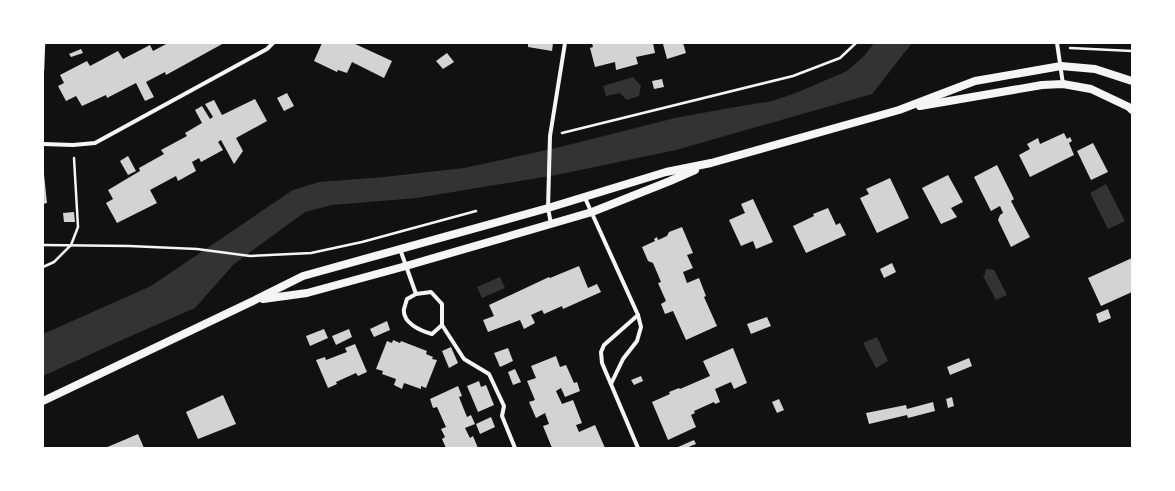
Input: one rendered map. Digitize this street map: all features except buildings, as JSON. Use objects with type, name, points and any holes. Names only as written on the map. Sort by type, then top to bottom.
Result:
[{"type":"main road","points":[[43,401],[303,276],[585,198],[666,172],[711,163],[899,110],[975,81],[1061,66],[1095,69],[1132,81]]},
{"type":"main road","points":[[899,110],[1042,84],[1063,84],[1091,89],[1129,107],[1132,110]]},
{"type":"main road","points":[[255,300],[307,293],[592,212],[711,163]]},
{"type":"street","points":[[43,144],[73,145],[95,143],[267,49],[273,43]]},
{"type":"street","points":[[551,224],[548,208],[550,136],[565,43]]},
{"type":"street","points":[[1057,45],[1063,84]]},
{"type":"street","points":[[585,198],[638,315],[641,326],[637,341],[623,359],[611,384]]},
{"type":"street","points":[[400,249],[416,294]]},
{"type":"street","points":[[442,325],[432,334],[422,331],[408,322],[404,310],[407,299],[416,294],[432,292],[442,304],[442,325],[464,360],[489,374],[504,406],[502,416],[515,448]]},
{"type":"street","points":[[638,315],[604,345],[601,352],[602,363],[638,448]]},
{"type":"path","points":[[43,70],[44,43]]},
{"type":"path","points":[[550,136],[793,76],[840,58],[856,43]]},
{"type":"path","points":[[1057,45],[1132,51]]},
{"type":"path","points":[[43,267],[54,262],[71,245],[78,227],[73,145]]},
{"type":"path","points":[[43,245],[197,249],[250,256],[311,253],[362,242],[481,209]]},
{"type":"shaded area","points":[[874,43],[912,43],[872,94],[676,150],[556,175],[417,198],[332,205],[305,212],[234,264],[195,308],[43,376],[43,334],[151,286],[293,190],[319,182],[384,177],[464,168],[560,147],[675,118],[772,101],[796,93],[847,71],[865,55]]},
{"type":"shaded area","points":[[633,77],[641,86],[639,96],[627,100],[620,93],[606,96],[603,86]]},
{"type":"shaded area","points":[[1106,184],[1125,221],[1108,229],[1090,193]]},
{"type":"shaded area","points":[[987,269],[994,270],[1007,295],[996,300],[983,276],[985,275],[985,271]]},
{"type":"shaded area","points":[[500,277],[505,288],[482,298],[477,287]]},
{"type":"shaded area","points":[[877,337],[888,361],[876,368],[863,343]]}]
